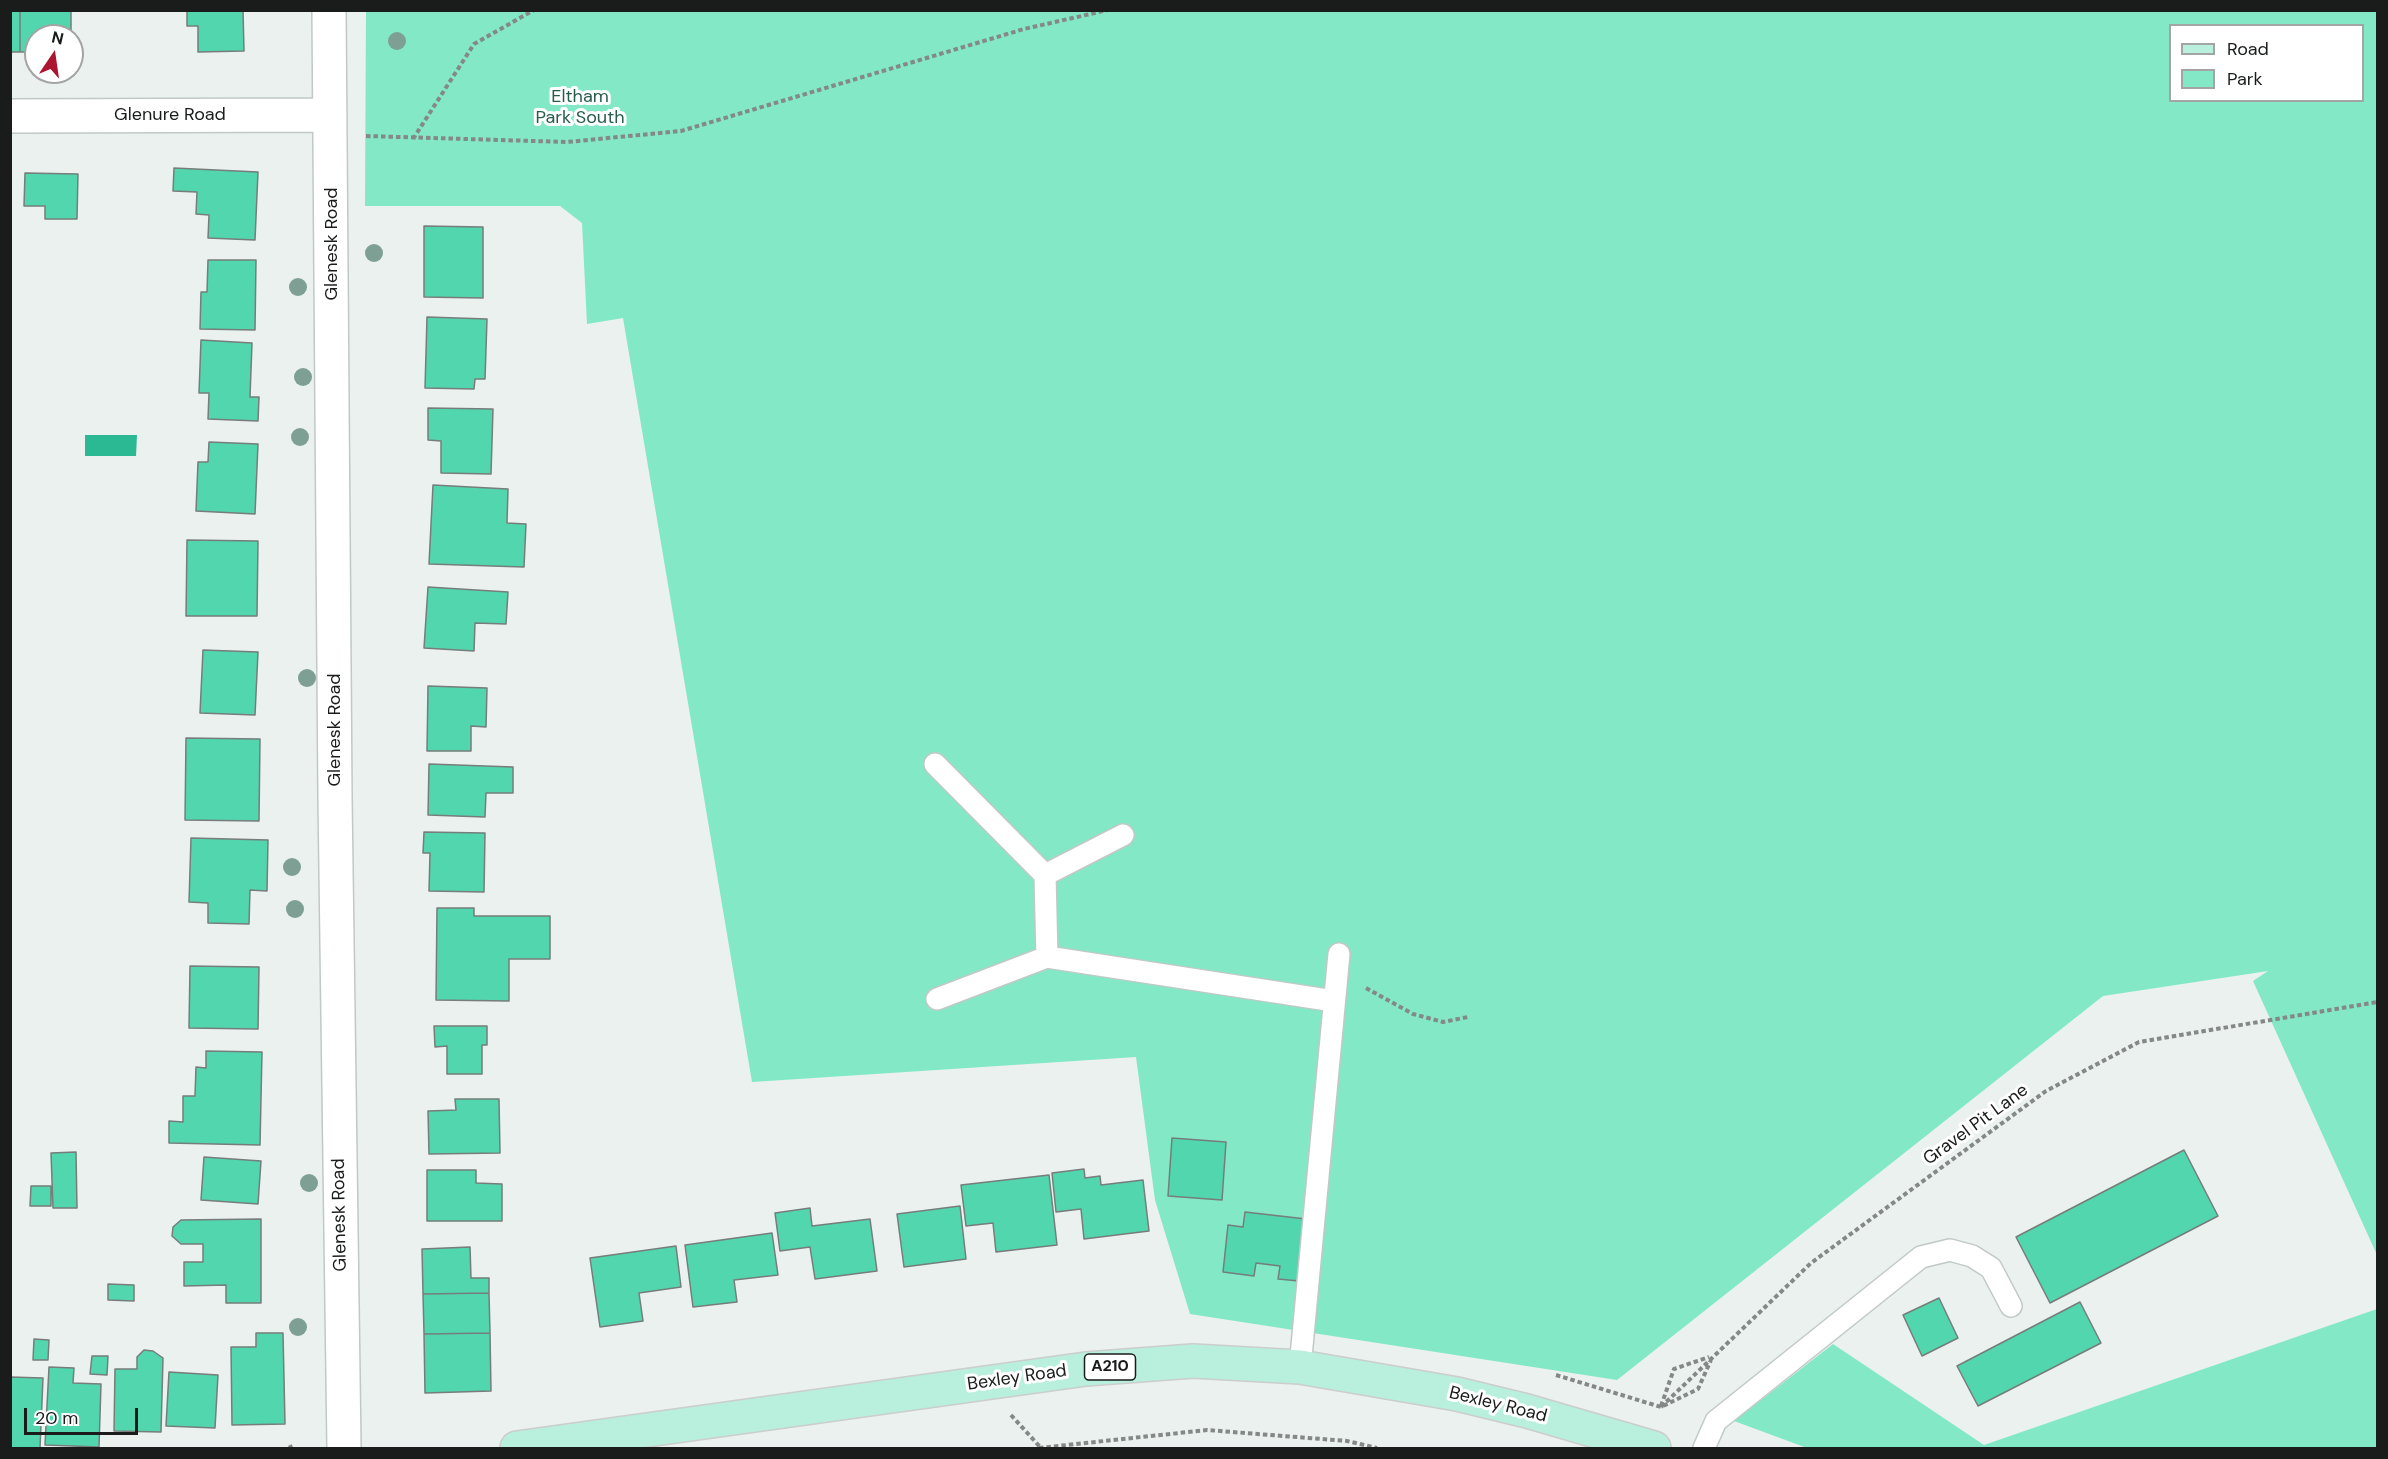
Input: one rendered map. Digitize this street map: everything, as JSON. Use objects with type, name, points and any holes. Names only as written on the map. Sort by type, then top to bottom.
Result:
[{"type":"main road","name":"Bexley Road","points":[[518,1449],[1086,1369],[1193,1361],[1300,1367],[1457,1394],[1527,1411],[1654,1449]]},
{"type":"street","name":"Glenesk Road","points":[[329,10],[335,798],[344,1449]]},
{"type":"street","name":"Glenure Road","points":[[10,116],[330,115]]},
{"type":"lane","points":[[935,764],[1045,875],[1047,957]]},
{"type":"lane","points":[[1045,875],[1123,835]]},
{"type":"lane","points":[[1300,1367],[1339,954]]},
{"type":"lane","points":[[937,999],[1047,957],[1335,992]]},
{"type":"lane","points":[[1704,1449],[1716,1421],[1921,1257],[1950,1250],[1972,1256],[1991,1268],[2011,1306]]},
{"type":"path","points":[[413,139],[474,44],[534,10]]},
{"type":"path","points":[[365,136],[567,142],[681,131],[1024,29],[1108,10]]},
{"type":"path","points":[[1335,992],[1361,985],[1413,1014],[1443,1022],[1468,1017]]},
{"type":"path","name":"Gravel Pit Lane","points":[[1660,1407],[1811,1263],[2046,1091],[2139,1042],[2378,1002]]},
{"type":"path","points":[[1660,1407],[1674,1369],[1713,1356]]},
{"type":"path","points":[[1556,1376],[1660,1407],[1698,1389],[1713,1356]]},
{"type":"path","points":[[1039,1449],[1207,1430],[1347,1441],[1377,1449]]},
{"type":"green space","name":"Eltham Park South","points":[[366,11],[2377,11],[2377,1255],[2253,981],[2268,971],[2103,996],[1617,1380],[1190,1314],[1155,1200],[1136,1057],[752,1082],[623,318],[587,324],[582,223],[560,206],[365,206]]},
{"type":"green space","points":[[2377,1309],[2377,1448],[1807,1448],[1734,1421],[1833,1344],[1984,1445]]},
{"type":"shaded area","points":[[85,435],[137,435],[136,456],[85,456]]},
{"type":"building","points":[[10,10],[20,10],[20,52],[10,52]]},
{"type":"building","points":[[20,10],[71,10],[71,24],[24,24],[24,52],[20,52]]},
{"type":"building","points":[[187,10],[243,10],[244,51],[198,52],[198,26],[187,26]]},
{"type":"building","points":[[174,168],[258,172],[255,240],[208,238],[209,215],[196,214],[197,192],[173,191]]},
{"type":"building","points":[[25,173],[78,174],[77,219],[45,219],[45,206],[24,206]]},
{"type":"building","points":[[424,226],[483,227],[483,298],[424,297]]},
{"type":"building","points":[[208,260],[256,260],[255,330],[200,329],[201,292],[207,292]]},
{"type":"building","points":[[427,317],[487,319],[485,379],[475,379],[474,389],[425,388]]},
{"type":"building","points":[[201,340],[252,343],[250,397],[259,397],[258,421],[208,419],[209,393],[199,393]]},
{"type":"building","points":[[428,408],[493,409],[491,474],[441,473],[441,441],[428,440]]},
{"type":"building","points":[[209,442],[258,444],[255,514],[196,511],[198,462],[208,462]]},
{"type":"building","points":[[433,485],[508,489],[507,523],[526,524],[524,567],[429,564]]},
{"type":"building","points":[[187,540],[258,541],[257,616],[186,616]]},
{"type":"building","points":[[428,587],[508,592],[506,624],[475,623],[474,651],[424,648]]},
{"type":"building","points":[[203,650],[258,652],[255,715],[200,713]]},
{"type":"building","points":[[428,686],[487,688],[486,727],[471,726],[471,751],[427,751]]},
{"type":"building","points":[[186,738],[260,739],[259,821],[185,820]]},
{"type":"building","points":[[429,764],[513,767],[513,793],[486,793],[485,817],[428,815]]},
{"type":"building","points":[[424,832],[485,833],[484,892],[429,891],[430,853],[423,853]]},
{"type":"building","points":[[191,838],[268,840],[267,891],[250,890],[249,924],[208,923],[208,903],[189,902]]},
{"type":"building","points":[[437,908],[474,908],[474,916],[550,916],[550,959],[509,959],[509,1001],[436,1000]]},
{"type":"building","points":[[190,966],[259,967],[258,1029],[189,1028]]},
{"type":"building","points":[[434,1026],[487,1026],[487,1045],[482,1045],[482,1074],[447,1074],[447,1046],[435,1047]]},
{"type":"building","points":[[206,1051],[262,1052],[260,1145],[169,1143],[169,1121],[183,1122],[183,1096],[195,1096],[196,1067],[206,1068]]},
{"type":"building","points":[[455,1099],[499,1099],[500,1153],[429,1154],[428,1111],[456,1110]]},
{"type":"building","points":[[1172,1138],[1226,1142],[1222,1200],[1168,1196]]},
{"type":"building","points":[[2184,1150],[2218,1216],[2050,1303],[2016,1237]]},
{"type":"building","points":[[76,1152],[77,1208],[53,1208],[51,1153]]},
{"type":"building","points":[[204,1157],[261,1161],[258,1204],[201,1200]]},
{"type":"building","points":[[1084,1169],[1085,1178],[1100,1176],[1101,1185],[1143,1180],[1149,1231],[1084,1239],[1081,1209],[1056,1212],[1052,1173]]},
{"type":"building","points":[[427,1170],[476,1170],[476,1183],[502,1184],[502,1221],[427,1221]]},
{"type":"building","points":[[1049,1175],[1057,1245],[996,1252],[993,1223],[966,1226],[961,1185]]},
{"type":"building","points":[[31,1186],[51,1186],[51,1206],[30,1206]]},
{"type":"building","points":[[960,1206],[966,1259],[904,1267],[897,1214]]},
{"type":"building","points":[[810,1208],[812,1226],[870,1219],[877,1271],[815,1279],[810,1247],[780,1251],[775,1213]]},
{"type":"building","points":[[1245,1212],[1306,1219],[1299,1281],[1278,1279],[1280,1266],[1256,1263],[1254,1276],[1223,1272],[1228,1225],[1243,1227]]},
{"type":"building","points":[[261,1219],[261,1303],[226,1303],[226,1285],[184,1286],[184,1262],[203,1262],[203,1244],[181,1244],[172,1236],[173,1227],[181,1220]]},
{"type":"building","points":[[772,1233],[778,1275],[734,1280],[737,1302],[693,1307],[685,1245]]},
{"type":"building","points":[[676,1246],[681,1287],[639,1293],[643,1321],[600,1327],[590,1258]]},
{"type":"building","points":[[470,1247],[471,1278],[489,1278],[489,1293],[423,1294],[422,1249]]},
{"type":"building","points":[[108,1284],[134,1285],[134,1301],[108,1300]]},
{"type":"building","points":[[489,1293],[490,1333],[424,1334],[423,1294]]},
{"type":"building","points":[[1939,1298],[1958,1338],[1922,1356],[1903,1315]]},
{"type":"building","points":[[2080,1302],[2101,1343],[1978,1406],[1957,1366]]},
{"type":"building","points":[[256,1333],[283,1333],[285,1424],[232,1425],[231,1347],[256,1347]]},
{"type":"building","points":[[490,1333],[491,1391],[425,1393],[424,1334]]},
{"type":"building","points":[[34,1339],[49,1340],[48,1360],[33,1360]]},
{"type":"building","points":[[144,1350],[153,1351],[163,1358],[161,1432],[114,1431],[115,1369],[137,1369],[137,1357]]},
{"type":"building","points":[[92,1356],[108,1356],[107,1375],[90,1374]]},
{"type":"building","points":[[49,1367],[74,1368],[73,1383],[101,1384],[99,1447],[45,1445]]},
{"type":"building","points":[[169,1372],[218,1375],[215,1428],[166,1426]]},
{"type":"building","points":[[10,1377],[43,1378],[40,1448],[10,1448]]}]
